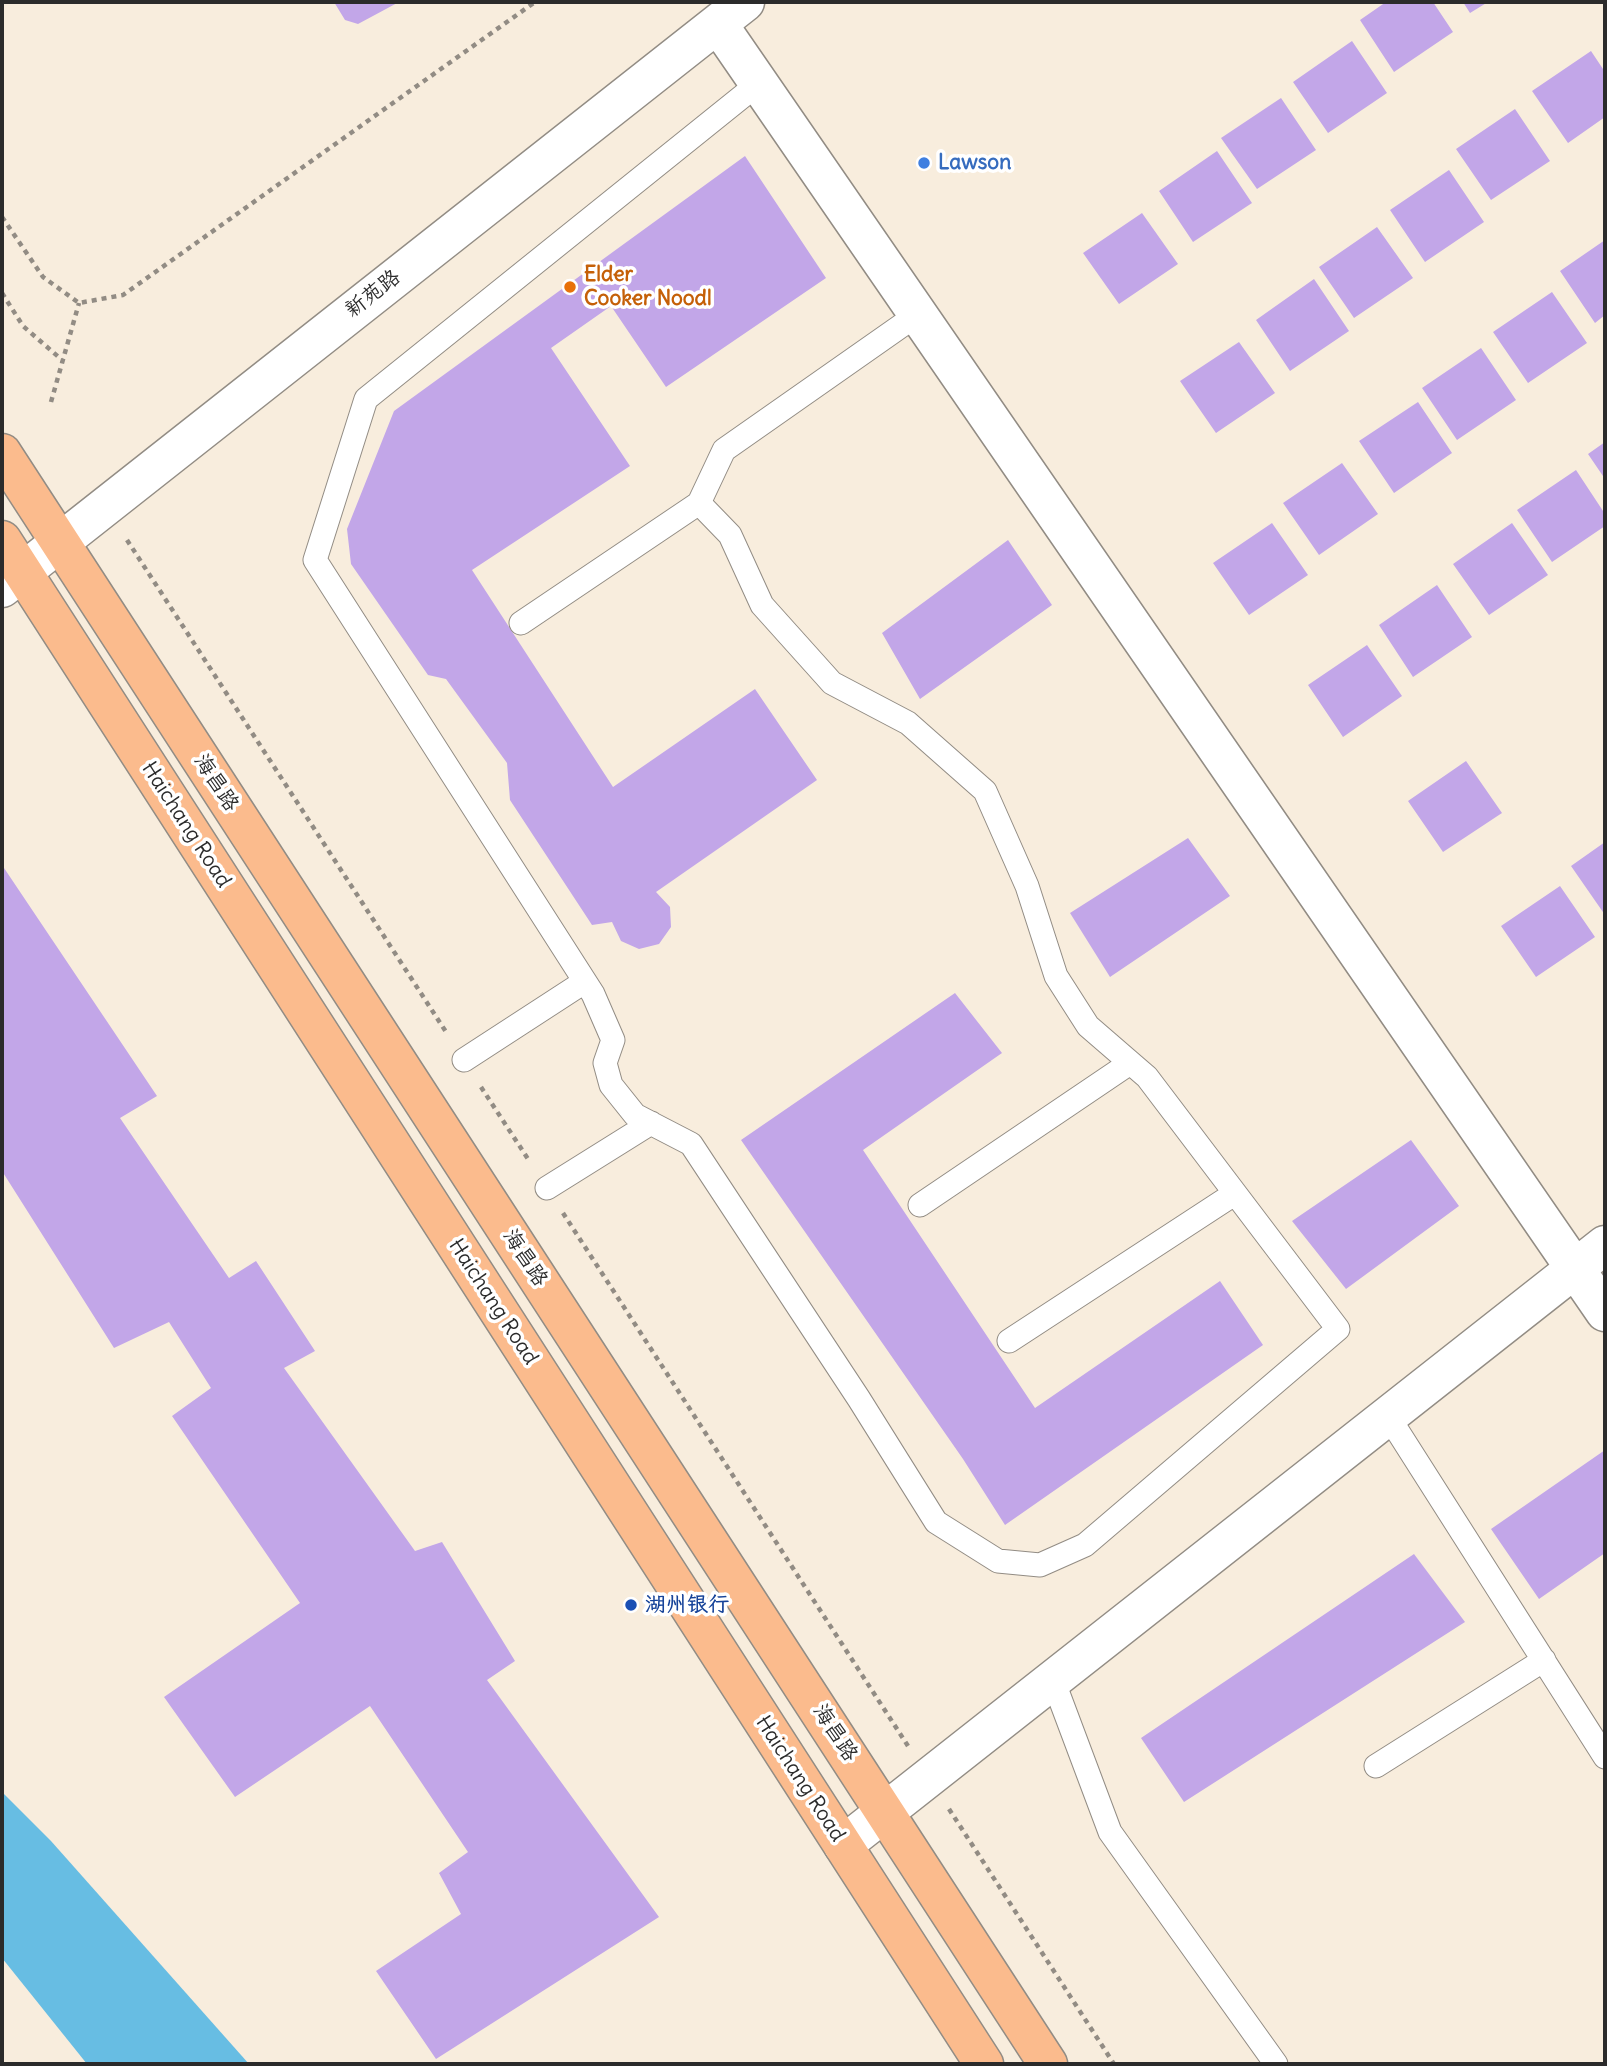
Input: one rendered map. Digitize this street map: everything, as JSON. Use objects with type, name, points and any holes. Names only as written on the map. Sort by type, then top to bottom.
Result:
[{"type":"main road","name":"海昌路","points":[[2,453],[1048,2064]]},
{"type":"main road","name":"Haichang Road","points":[[8,566],[984,2064]]},
{"type":"street","points":[[732,13],[758,83],[918,313],[1591,1256],[1605,1312]]},
{"type":"street","name":"新苑路","points":[[8,566],[58,541],[732,13]]},
{"type":"street","points":[[843,1845],[1591,1256]]},
{"type":"lane","points":[[699,503],[730,536],[762,605],[832,683],[908,723],[985,791],[1027,886],[1056,975],[1088,1026],[1147,1077],[1338,1329],[1085,1545],[1040,1565],[998,1561],[936,1522],[859,1399],[691,1144],[635,1115],[611,1085],[605,1063],[613,1040],[584,982],[316,560],[366,399],[758,83]]},
{"type":"lane","points":[[522,623],[699,503],[724,450],[918,313]]},
{"type":"lane","points":[[464,1060],[584,982]]},
{"type":"lane","points":[[920,1205],[1130,1063]]},
{"type":"lane","points":[[547,1188],[651,1123]]},
{"type":"lane","points":[[1009,1341],[1234,1194]]},
{"type":"lane","points":[[1388,1416],[1605,1757]]},
{"type":"lane","points":[[1376,1766],[1544,1660]]},
{"type":"lane","points":[[1053,1680],[1111,1832],[1276,2064]]},
{"type":"path","points":[[2,217],[43,277],[79,303],[123,295],[535,2]]},
{"type":"path","points":[[2,293],[23,326],[62,360]]},
{"type":"path","points":[[51,402],[79,303]]},
{"type":"path","points":[[127,540],[1114,2064]]},
{"type":"water","points":[[2,1792],[51,1841],[249,2064],[87,2064],[2,1958]]},
{"type":"building","points":[[334,2],[399,2],[358,24],[345,20]]},
{"type":"building","points":[[1386,2],[1433,2],[1453,32],[1394,72],[1360,20]]},
{"type":"building","points":[[1463,2],[1488,2],[1470,13]]},
{"type":"building","points":[[1352,41],[1387,93],[1328,133],[1293,82]]},
{"type":"building","points":[[1591,51],[1605,72],[1605,117],[1568,143],[1532,91]]},
{"type":"building","points":[[1281,98],[1316,150],[1257,189],[1221,138]]},
{"type":"building","points":[[1515,109],[1550,161],[1491,200],[1456,149]]},
{"type":"building","points":[[1217,151],[1252,203],[1193,242],[1159,191]]},
{"type":"building","points":[[745,156],[826,278],[666,387],[611,306],[551,348],[630,466],[472,570],[613,787],[755,689],[817,780],[656,892],[670,907],[671,927],[659,944],[639,949],[621,941],[612,922],[592,925],[510,800],[507,763],[446,679],[428,675],[351,564],[347,529],[394,411]]},
{"type":"building","points":[[1449,170],[1484,222],[1425,262],[1390,210]]},
{"type":"building","points":[[1142,213],[1178,264],[1119,304],[1083,253]]},
{"type":"building","points":[[1377,227],[1413,278],[1354,318],[1319,267]]},
{"type":"building","points":[[1605,240],[1605,315],[1595,323],[1560,271]]},
{"type":"building","points":[[1314,279],[1349,331],[1290,371],[1256,320]]},
{"type":"building","points":[[1552,292],[1587,343],[1528,383],[1493,332]]},
{"type":"building","points":[[1239,342],[1275,393],[1216,433],[1180,381]]},
{"type":"building","points":[[1481,348],[1516,400],[1457,440],[1422,388]]},
{"type":"building","points":[[1418,402],[1452,453],[1394,493],[1359,441]]},
{"type":"building","points":[[1605,442],[1605,479],[1588,454]]},
{"type":"building","points":[[1342,463],[1378,514],[1319,555],[1283,503]]},
{"type":"building","points":[[1576,470],[1605,514],[1605,526],[1552,562],[1517,510]]},
{"type":"building","points":[[1272,523],[1308,575],[1249,615],[1213,563]]},
{"type":"building","points":[[1512,523],[1548,575],[1489,615],[1453,564]]},
{"type":"building","points":[[1008,540],[1052,605],[920,699],[882,633]]},
{"type":"building","points":[[1437,585],[1472,637],[1413,677],[1379,625]]},
{"type":"building","points":[[1367,645],[1402,696],[1343,737],[1308,685]]},
{"type":"building","points":[[1466,761],[1502,813],[1443,852],[1408,801]]},
{"type":"building","points":[[1188,838],[1230,896],[1110,977],[1070,913]]},
{"type":"building","points":[[1605,842],[1605,915],[1571,866]]},
{"type":"building","points":[[2,865],[157,1096],[120,1118],[229,1278],[256,1261],[315,1351],[284,1368],[415,1551],[442,1542],[515,1661],[487,1680],[659,1917],[436,2059],[376,1971],[461,1914],[439,1873],[468,1852],[370,1706],[235,1797],[164,1697],[300,1603],[172,1416],[211,1388],[169,1322],[114,1348],[2,1171]]},
{"type":"building","points":[[1560,886],[1595,937],[1536,977],[1501,926]]},
{"type":"building","points":[[955,993],[1002,1053],[863,1150],[1035,1408],[1220,1281],[1263,1345],[1005,1525],[963,1459],[741,1140]]},
{"type":"building","points":[[1411,1140],[1459,1206],[1346,1289],[1292,1221]]},
{"type":"building","points":[[1605,1450],[1605,1553],[1539,1599],[1491,1529]]},
{"type":"building","points":[[1414,1554],[1465,1622],[1184,1802],[1141,1738]]},
{"type":"place","name":"Lawson","points":[[924,163]]},
{"type":"place","name":"Elder Cooker Noodl","points":[[570,287]]},
{"type":"place","name":"湖州银行","points":[[631,1605]]}]
